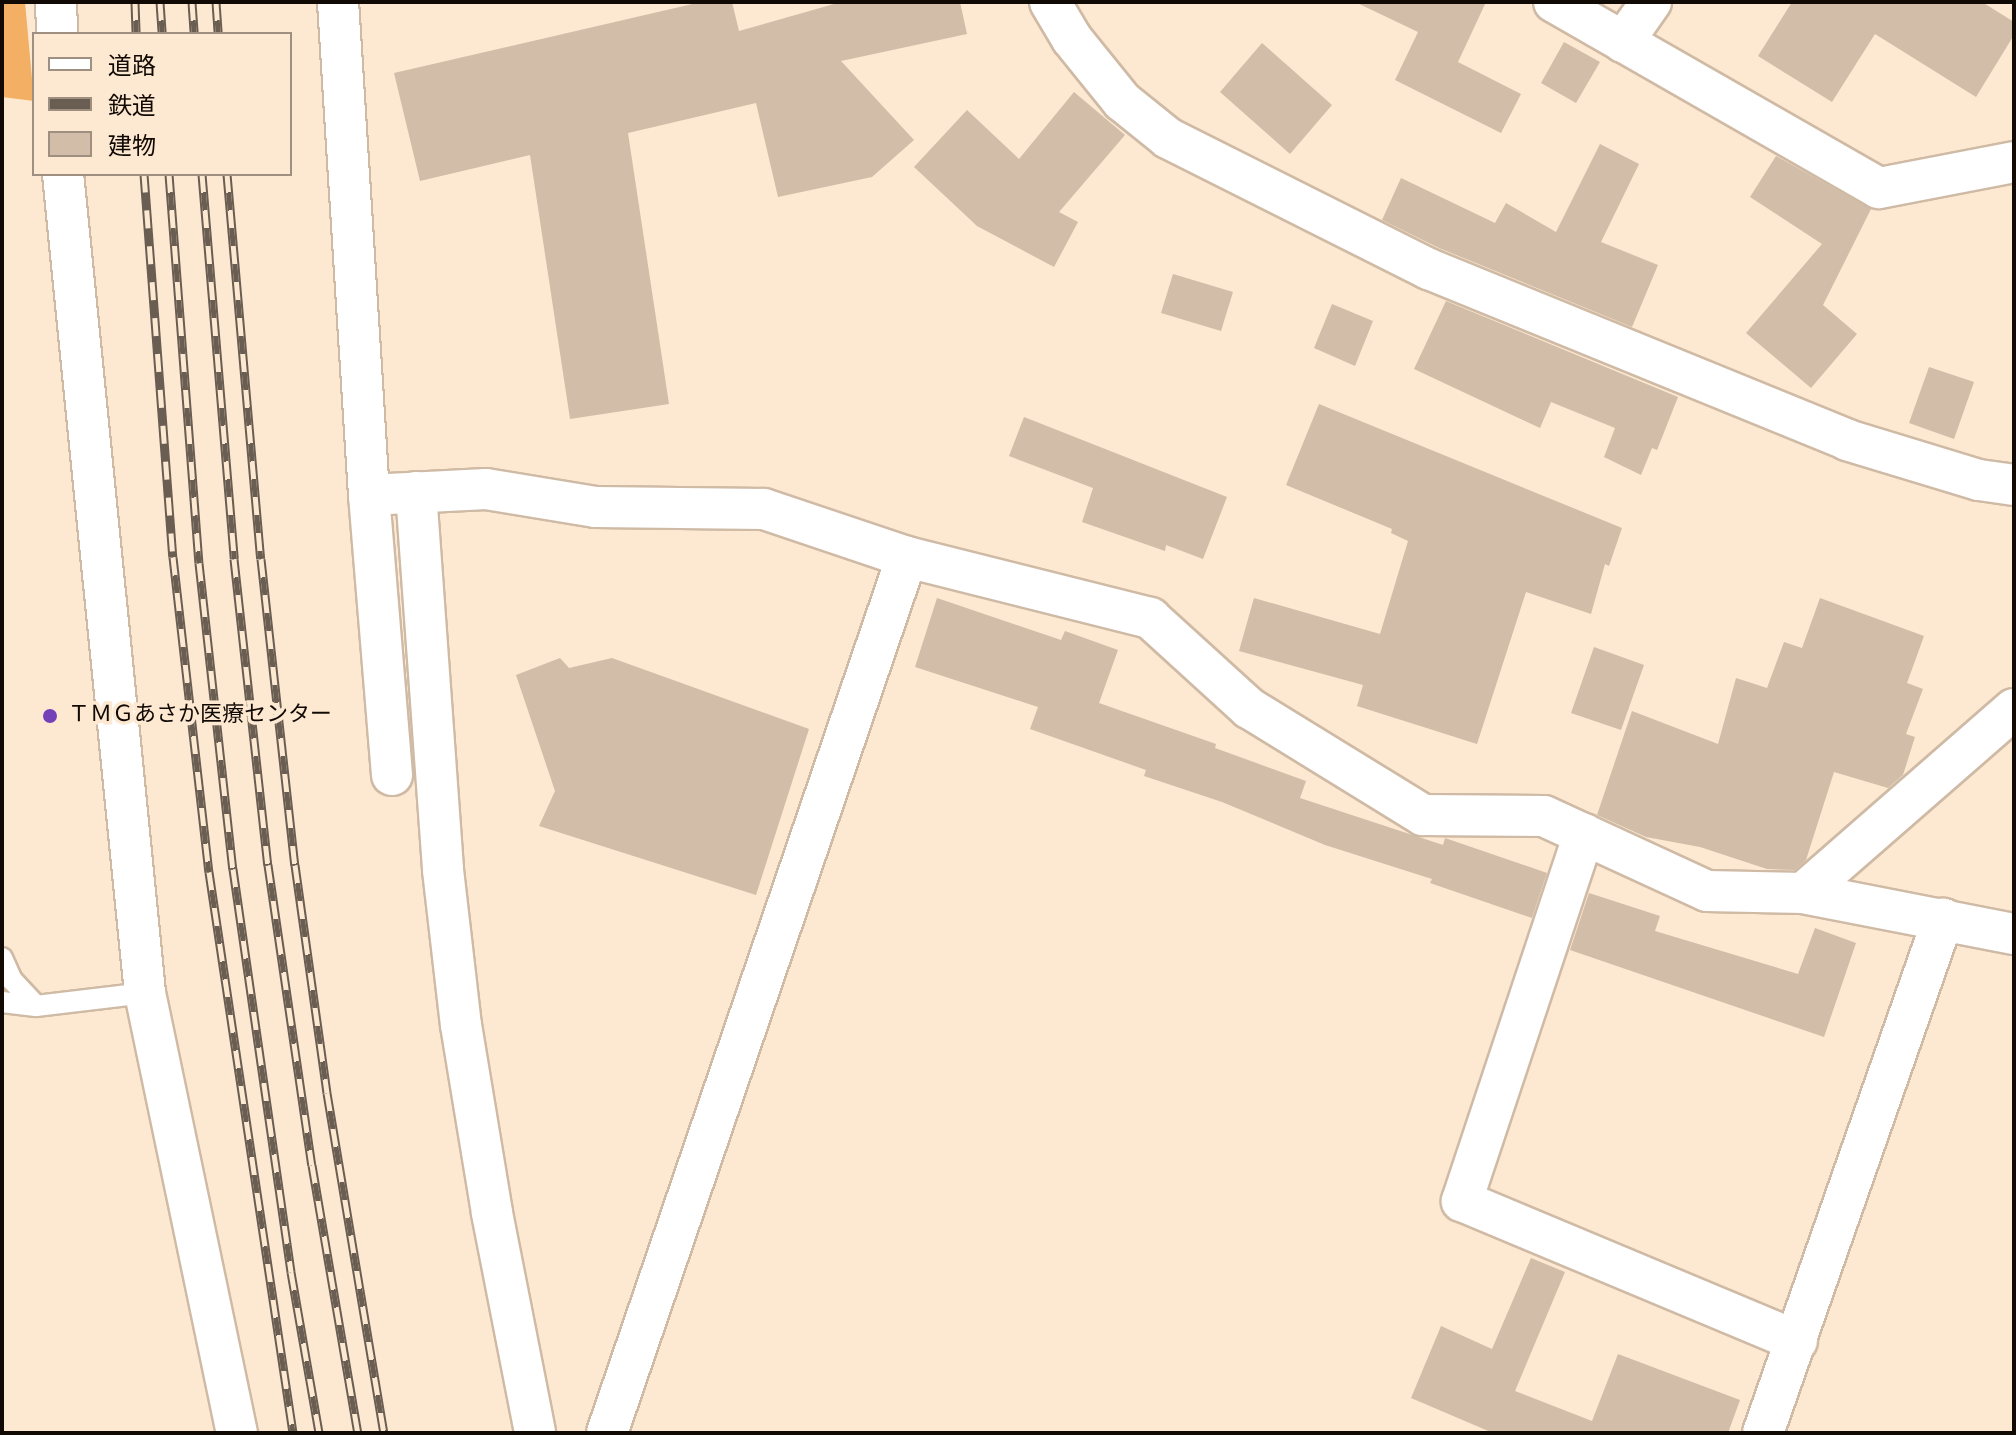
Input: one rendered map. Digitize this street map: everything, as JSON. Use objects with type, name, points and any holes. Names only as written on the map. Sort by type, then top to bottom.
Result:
[{"type":"street","points":[[56,2],[57,32]]},
{"type":"street","points":[[338,2],[369,495],[392,775]]},
{"type":"street","points":[[1050,2],[1072,39],[1122,101],[1168,138],[1415,262],[1697,381],[1847,440],[1979,480],[2014,485]]},
{"type":"street","points":[[1554,2],[1879,188],[2014,162]]},
{"type":"street","points":[[1623,42],[1651,2]]},
{"type":"street","points":[[63,176],[145,993],[237,1433]]},
{"type":"street","points":[[2014,450],[2014,505]]},
{"type":"street","points":[[369,495],[486,489],[596,507],[764,509],[907,557],[1150,618],[1249,708],[1423,815],[1544,816],[1707,891],[1803,893],[2014,934]]},
{"type":"street","points":[[416,492],[443,870],[461,1025],[492,1213],[535,1433]]},
{"type":"street","points":[[607,1433],[907,557]]},
{"type":"street","points":[[1803,893],[2014,709]]},
{"type":"street","points":[[1584,834],[1462,1201],[1797,1341]]},
{"type":"street","points":[[1763,1433],[1943,919]]},
{"type":"lane","points":[[2,958],[12,980],[36,1006]]},
{"type":"lane","points":[[2,1002],[36,1006],[145,993]]},
{"type":"shaded area","points":[[2,2],[25,2],[32,101],[2,97]]},
{"type":"building","points":[[701,2],[732,2],[739,31],[841,2],[960,2],[967,34],[841,61],[914,140],[872,177],[778,197],[756,103],[628,133],[669,404],[570,419],[530,155],[420,181],[394,73]]},
{"type":"building","points":[[1355,2],[1486,2],[1458,62],[1521,94],[1501,133],[1395,80],[1418,32]]},
{"type":"building","points":[[1792,2],[1982,2],[2014,22],[2014,35],[1976,97],[1875,34],[1832,102],[1758,56]]},
{"type":"building","points":[[1564,42],[1600,62],[1576,103],[1541,83]]},
{"type":"building","points":[[1262,43],[1332,105],[1290,154],[1220,92]]},
{"type":"building","points":[[1074,92],[1125,135],[1059,212],[1078,222],[1054,267],[977,226],[914,167],[967,110],[1019,159]]},
{"type":"building","points":[[1600,144],[1639,164],[1601,242],[1658,265],[1632,327],[1439,248],[1382,220],[1401,178],[1495,223],[1506,203],[1556,232]]},
{"type":"building","points":[[1776,156],[1871,209],[1823,305],[1857,334],[1811,388],[1746,333],[1822,244],[1750,197]]},
{"type":"building","points":[[1173,274],[1233,292],[1221,331],[1161,313]]},
{"type":"building","points":[[1446,301],[1678,397],[1657,450],[1652,448],[1641,475],[1604,457],[1615,428],[1551,402],[1540,428],[1414,369]]},
{"type":"building","points":[[1332,304],[1373,321],[1355,366],[1314,348]]},
{"type":"building","points":[[1929,367],[1974,382],[1954,439],[1909,423]]},
{"type":"building","points":[[1319,404],[1622,528],[1609,566],[1605,564],[1591,614],[1526,592],[1477,744],[1357,706],[1363,685],[1239,651],[1254,598],[1380,634],[1408,541],[1391,533],[1392,529],[1286,485]]},
{"type":"building","points":[[1024,417],[1227,497],[1203,559],[1166,545],[1165,551],[1082,522],[1093,488],[1009,456]]},
{"type":"building","points":[[937,598],[1061,640],[1065,631],[1118,650],[1099,703],[1216,744],[1215,748],[1306,781],[1300,798],[1443,845],[1445,838],[1547,873],[1532,918],[1430,883],[1432,879],[1325,845],[1222,802],[1144,776],[1146,770],[1030,729],[1038,707],[915,667]]},
{"type":"building","points":[[1820,598],[1924,636],[1907,683],[1923,689],[1906,734],[1915,737],[1903,775],[1888,788],[1834,772],[1806,860],[1795,870],[1767,869],[1700,847],[1646,837],[1597,815],[1632,711],[1718,744],[1736,678],[1767,688],[1784,642],[1802,648]]},
{"type":"building","points":[[1594,647],[1644,665],[1621,730],[1571,713]]},
{"type":"building","points":[[560,658],[569,668],[612,658],[809,729],[756,895],[539,826],[555,791],[516,675]]},
{"type":"building","points":[[1589,893],[1660,916],[1655,931],[1798,974],[1815,928],[1856,943],[1824,1037],[1570,950]]},
{"type":"building","points":[[1531,1258],[1565,1272],[1515,1391],[1592,1421],[1618,1354],[1740,1400],[1728,1433],[1493,1433],[1411,1398],[1441,1326],[1492,1349]]},
{"type":"railway","points":[[135,2],[136,32]]},
{"type":"railway","points":[[160,2],[162,32]]},
{"type":"railway","points":[[192,2],[194,32]]},
{"type":"railway","points":[[216,2],[218,32]]},
{"type":"railway","points":[[144,176],[173,557],[209,872],[293,1433]]},
{"type":"railway","points":[[169,176],[199,563],[233,869],[291,1272],[319,1433]]},
{"type":"railway","points":[[202,176],[234,559],[268,865],[312,1165],[358,1433]]},
{"type":"railway","points":[[227,176],[261,559],[295,865],[327,1093],[384,1433]]},
{"type":"place","name":"ＴＭＧあさか医療センター","points":[[50,716]]}]
